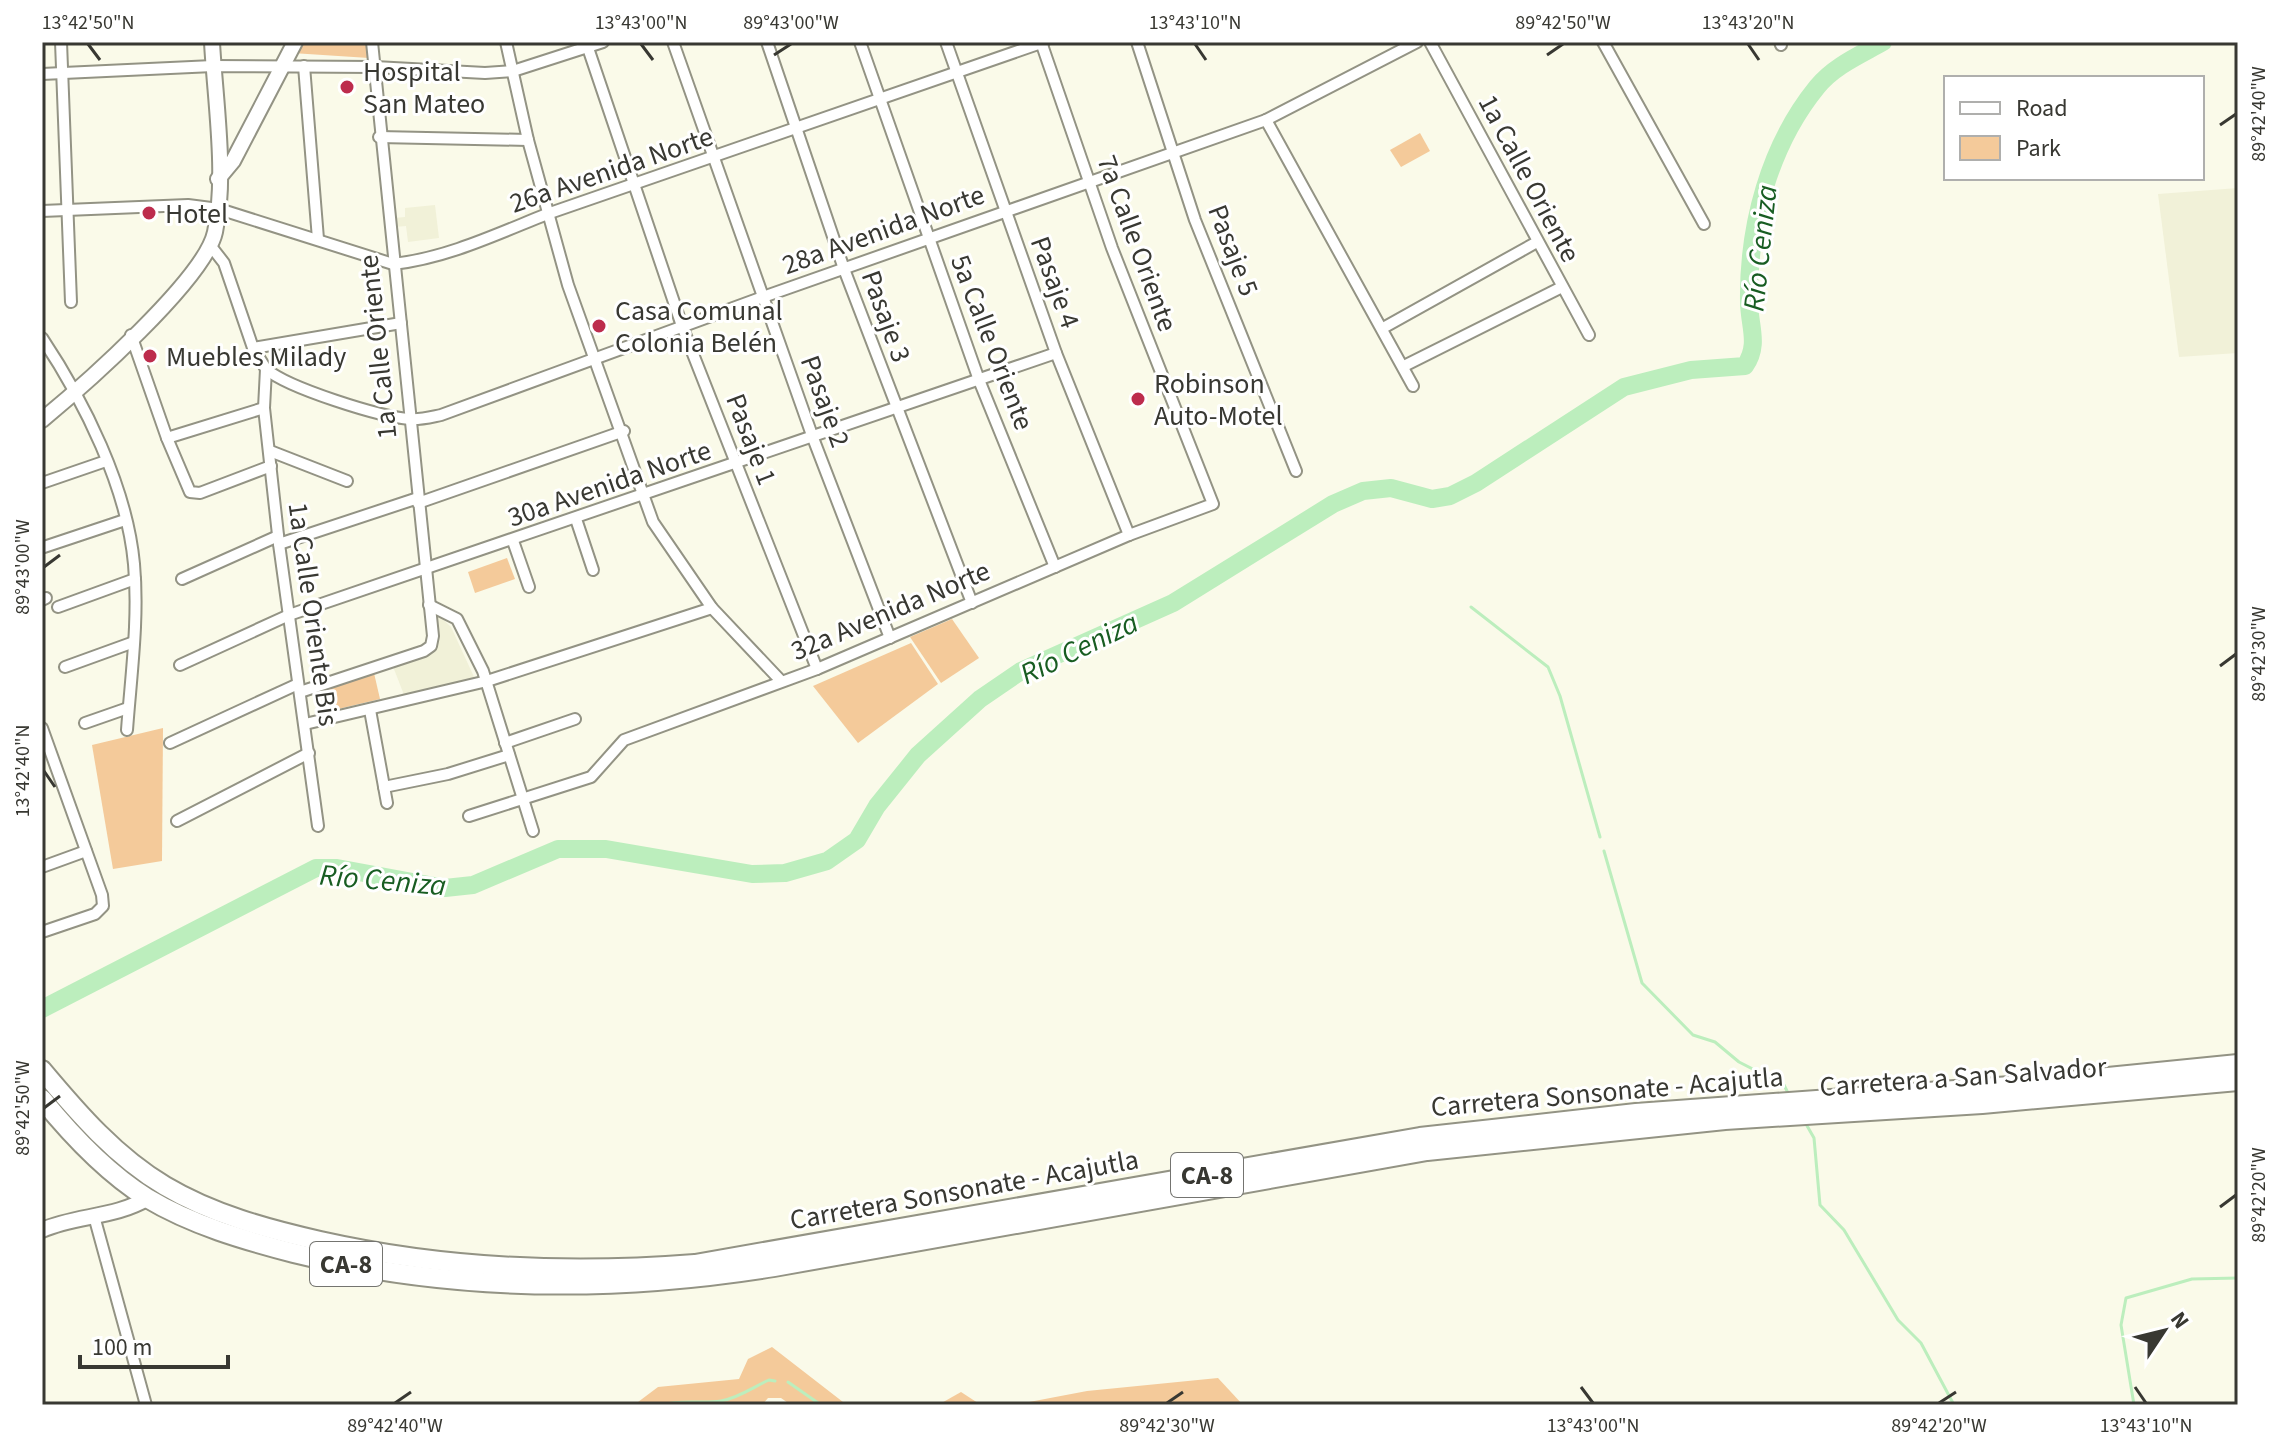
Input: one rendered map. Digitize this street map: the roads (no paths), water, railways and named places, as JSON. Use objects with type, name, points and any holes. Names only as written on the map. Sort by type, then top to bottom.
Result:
[{"type":"highway","name":"Carretera Sonsonate - Acajutla","points":[[42,1070],[91,1126],[149,1176],[187,1198],[235,1217],[308,1238],[395,1257],[476,1267],[585,1271],[695,1264],[1420,1137],[1514,1125],[2038,1084],[2238,1064]]},
{"type":"highway","name":"Carretera a San Salvador","points":[[148,1198],[208,1227],[321,1259],[399,1274],[554,1286],[646,1284],[716,1276],[1427,1151],[1725,1120],[1982,1104],[2238,1081]]},
{"type":"highway","name":"CA-8","points":[[42,1099],[98,1159],[148,1198]]},
{"type":"street","points":[[61,42],[71,302]]},
{"type":"street","points":[[42,420],[77,390],[176,291],[210,245],[218,215],[212,42]]},
{"type":"street","points":[[218,179],[233,161],[295,42]]},
{"type":"street","name":"1a Calle Oriente","points":[[299,688],[431,646],[372,42]]},
{"type":"street","points":[[506,42],[547,214],[624,431],[642,497],[663,539],[712,608],[781,681]]},
{"type":"street","points":[[42,74],[213,66],[375,67],[485,73],[513,71],[603,42]]},
{"type":"street","name":"Pasaje 2","points":[[673,42],[813,438],[890,638]]},
{"type":"street","name":"Pasaje 3","points":[[767,42],[844,269],[972,603]]},
{"type":"street","name":"5a Calle Oriente","points":[[860,42],[979,380],[1055,567]]},
{"type":"street","name":"Pasaje 4","points":[[946,42],[1056,353],[1129,535]]},
{"type":"street","name":"26a Avenida Norte","points":[[393,264],[467,246],[547,214],[637,186],[1043,42]]},
{"type":"street","name":"7a Calle Oriente","points":[[1043,42],[1118,262],[1213,504]]},
{"type":"street","name":"Pasaje 5","points":[[1137,42],[1195,220],[1296,471]]},
{"type":"street","name":"28a Avenida Norte","points":[[266,369],[289,384],[408,419],[441,415],[928,238],[1266,120],[1417,42]]},
{"type":"street","name":"1a Calle Oriente","points":[[1430,42],[1589,335]]},
{"type":"street","points":[[1603,42],[1704,224]]},
{"type":"street","name":"Pasaje 1","points":[[587,45],[682,326],[817,669]]},
{"type":"street","points":[[304,66],[318,239]]},
{"type":"street","points":[[1266,120],[1413,386]]},
{"type":"street","points":[[379,137],[528,140]]},
{"type":"street","points":[[42,211],[188,205],[318,239],[393,264]]},
{"type":"street","points":[[1383,328],[1537,242]]},
{"type":"street","points":[[210,245],[224,263],[253,348],[266,369]]},
{"type":"street","points":[[1404,366],[1562,287]]},
{"type":"street","points":[[253,348],[401,323]]},
{"type":"street","points":[[131,335],[167,438],[190,492],[200,493],[271,466]]},
{"type":"street","points":[[42,338],[77,390],[106,461],[125,520],[135,579],[127,730]]},
{"type":"street","name":"30a Avenida Norte","points":[[180,665],[289,615],[737,465],[1056,353]]},
{"type":"street","name":"1a Calle Oriente Bis","points":[[266,369],[264,408],[279,540],[318,826]]},
{"type":"street","points":[[167,438],[264,408]]},
{"type":"street","points":[[182,579],[279,540],[418,501],[624,431]]},
{"type":"street","points":[[270,451],[347,481]]},
{"type":"street","points":[[42,483],[106,461]]},
{"type":"street","name":"32a Avenida Norte","points":[[523,800],[599,773],[611,751],[624,740],[817,669],[1129,535],[1213,504]]},
{"type":"street","points":[[576,519],[593,570]]},
{"type":"street","points":[[44,547],[125,520]]},
{"type":"street","points":[[513,541],[529,587]]},
{"type":"street","points":[[58,607],[135,579]]},
{"type":"street","points":[[429,605],[445,610],[457,619],[487,681],[533,831]]},
{"type":"street","points":[[305,724],[487,681],[712,608]]},
{"type":"street","points":[[65,667],[134,642]]},
{"type":"street","points":[[170,743],[299,688]]},
{"type":"street","points":[[85,723],[128,708]]},
{"type":"street","points":[[370,710],[387,803]]},
{"type":"street","points":[[505,743],[575,719]]},
{"type":"street","points":[[42,731],[103,906],[95,914],[42,932]]},
{"type":"street","points":[[177,821],[309,753]]},
{"type":"street","points":[[384,787],[448,774],[509,755]]},
{"type":"street","points":[[469,816],[523,800]]},
{"type":"street","points":[[42,867],[86,851]]},
{"type":"street","points":[[42,1230],[124,1211],[148,1198]]},
{"type":"street","points":[[94,1216],[146,1405]]},
{"type":"waterway","name":"Río Ceniza","points":[[42,1009],[316,868],[337,868],[445,888],[473,885],[558,849],[606,849],[752,874],[785,873],[827,861],[857,840],[877,806],[918,755],[980,699],[1021,671],[1173,603],[1333,504],[1363,491],[1391,488],[1432,499],[1450,496],[1476,483],[1624,387],[1691,370],[1745,366],[1753,342],[1749,301],[1752,244],[1774,161],[1800,110],[1817,87],[1831,73],[1883,42]]},
{"type":"waterway","points":[[1471,607],[1548,667],[1560,696],[1600,837]]},
{"type":"waterway","points":[[1604,851],[1642,983],[1693,1035],[1715,1042],[1739,1062],[1784,1085],[1788,1093]]},
{"type":"waterway","points":[[1806,1124],[1814,1138],[1820,1205],[1844,1230],[1898,1320],[1921,1343],[1954,1405]]},
{"type":"waterway","points":[[2134,1405],[2121,1325],[2126,1298],[2192,1279],[2238,1278]]},
{"type":"waterway","points":[[662,1405],[728,1400],[769,1380],[775,1381]]},
{"type":"waterway","points":[[788,1382],[821,1405]]},
{"type":"place","name":"Hospital San Mateo","points":[[347,87]]},
{"type":"place","name":"Hotel","points":[[149,213]]},
{"type":"place","name":"Casa Comunal Colonia Belén","points":[[599,326]]},
{"type":"place","name":"Muebles Milady","points":[[150,356]]},
{"type":"place","name":"Robinson Auto-Motel","points":[[1138,399]]}]
